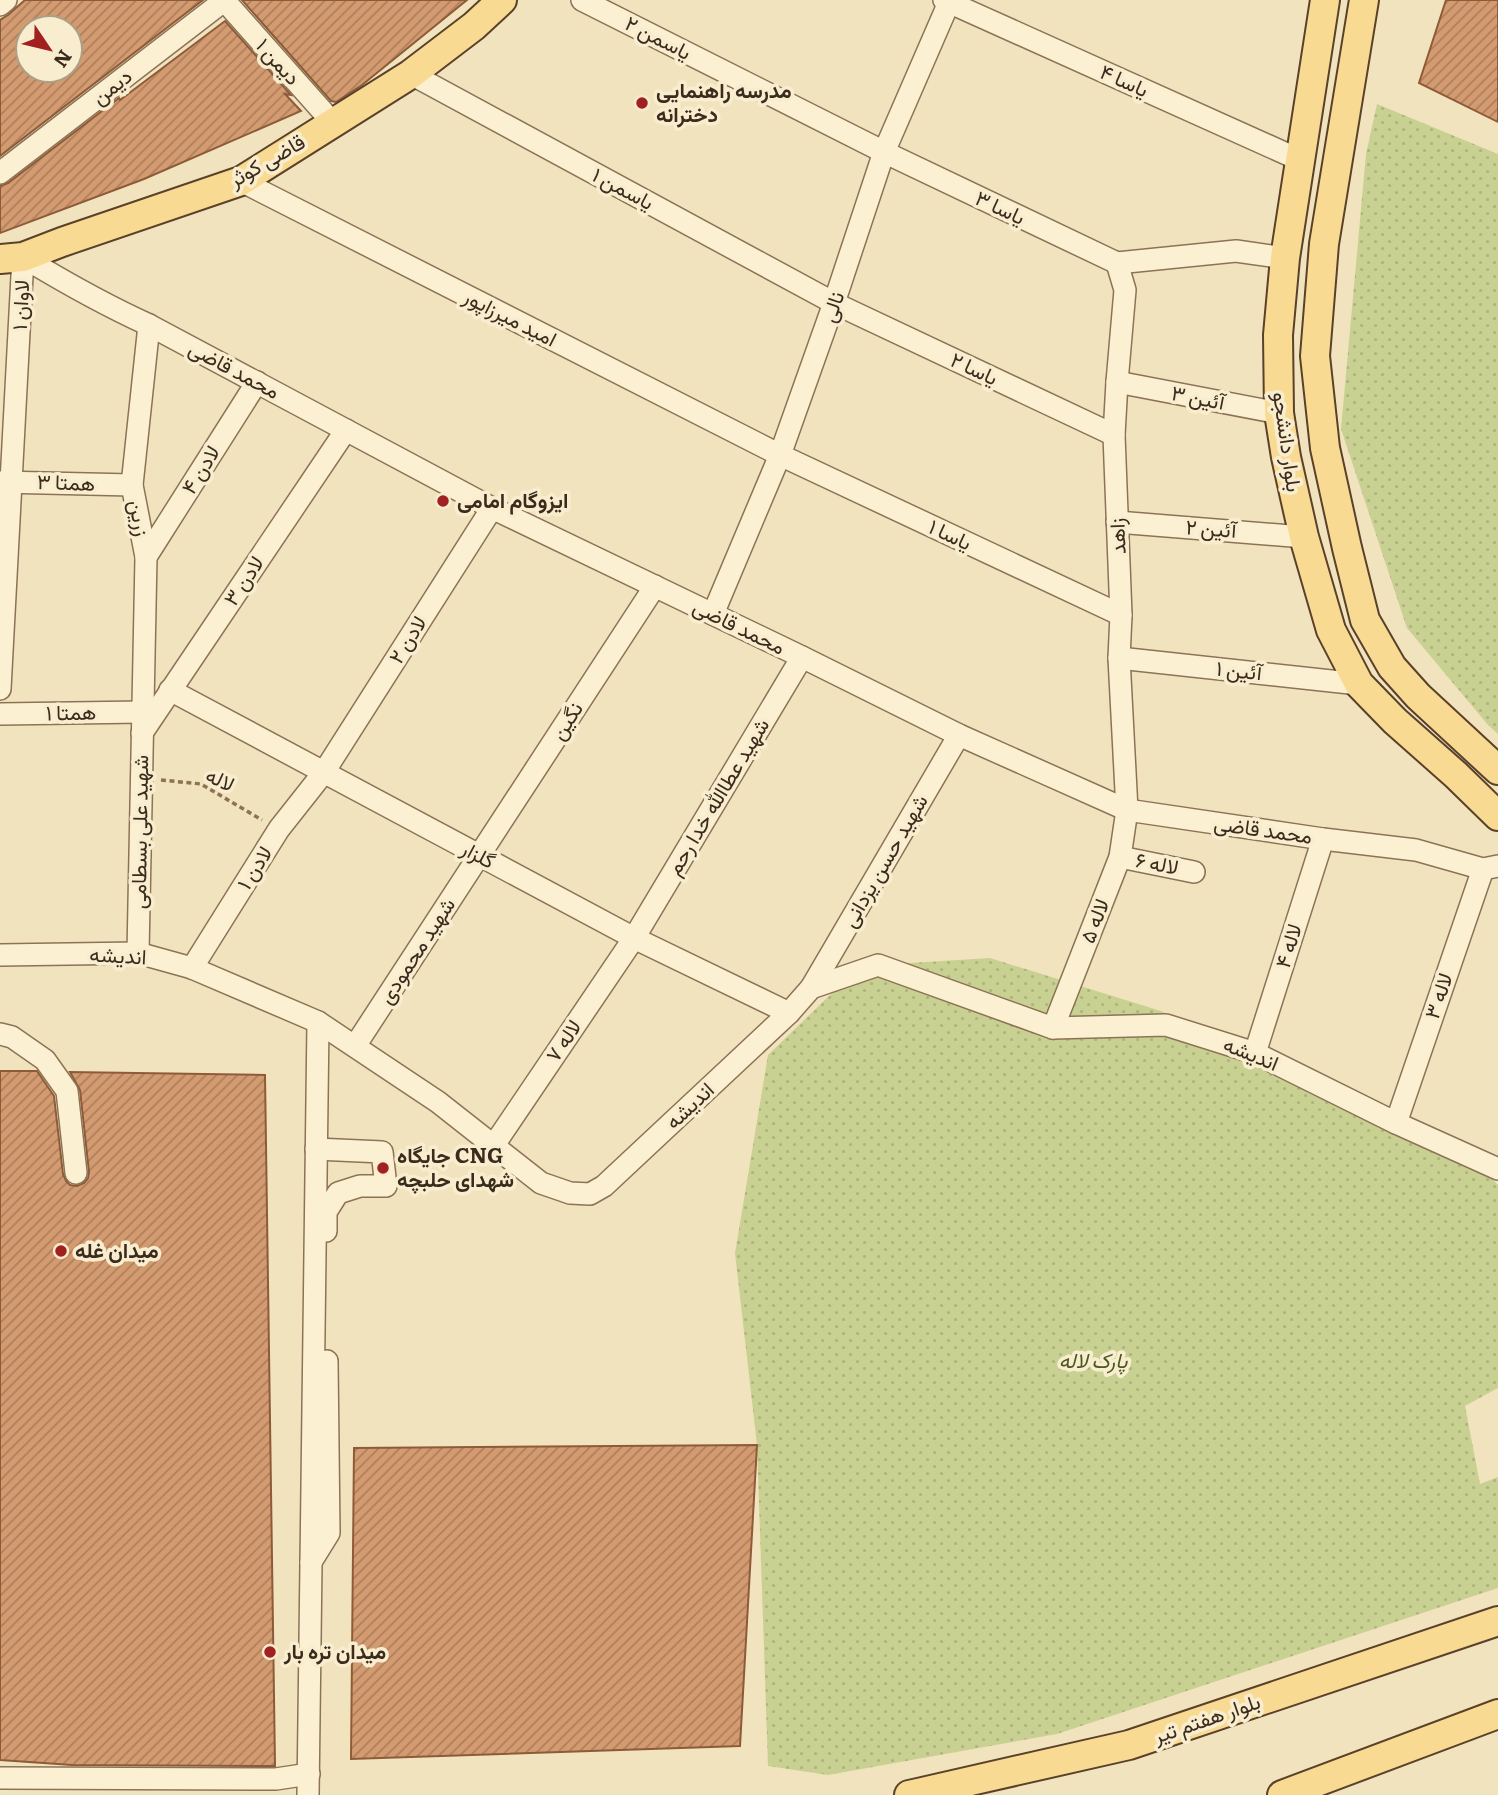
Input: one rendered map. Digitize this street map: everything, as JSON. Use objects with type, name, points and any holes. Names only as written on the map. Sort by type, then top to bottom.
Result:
[{"type":"main road","name":"قاضی کوثر","points":[[12,258],[241,181],[411,74],[474,26],[502,0]]},
{"type":"main road","name":"بلوار دانشجو","points":[[1325,0],[1285,258],[1278,335],[1279,414],[1286,457],[1304,537],[1331,630],[1359,684],[1395,722],[1498,816]]},
{"type":"main road","name":"بلوار دانشجو","points":[[1364,0],[1324,244],[1315,356],[1325,448],[1366,620],[1392,667],[1418,696],[1498,770]]},
{"type":"main road","name":"بلوار هفتم تیر","points":[[909,1795],[1129,1745],[1498,1621]]},
{"type":"main road","points":[[1282,1795],[1498,1714]]},
{"type":"street","points":[[0,5],[6,0]]},
{"type":"street","name":"دیمن ۱","points":[[224,0],[332,123]]},
{"type":"street","name":"دیمن","points":[[0,173],[224,0]]},
{"type":"street","name":"یاسمن ۲","points":[[582,0],[884,152]]},
{"type":"street","name":"نالی","points":[[713,614],[780,455],[884,152],[948,1]]},
{"type":"street","name":"یاسا ۴","points":[[948,1],[1300,160]]},
{"type":"street","name":"یاسمن ۱","points":[[411,74],[834,303]]},
{"type":"street","name":"یاسا ۳","points":[[884,152],[1117,263]]},
{"type":"street","name":"امید میرزاپور","points":[[241,181],[780,455]]},
{"type":"street","points":[[1117,263],[1236,251],[1285,258]]},
{"type":"street","name":"محمد قاضی","points":[[12,258],[149,325],[492,508],[959,735],[1127,810],[1416,850],[1490,868]]},
{"type":"street","name":"لاوان ۱","points":[[0,689],[12,258]]},
{"type":"street","name":"زاهد","points":[[1117,263],[1125,290],[1114,435],[1121,615],[1119,658],[1127,810]]},
{"type":"street","name":"یاسا ۲","points":[[834,303],[1114,435]]},
{"type":"street","name":"زرین","points":[[143,722],[146,557],[132,485],[149,325]]},
{"type":"street","name":"لادن ۴","points":[[146,557],[257,382]]},
{"type":"street","name":"آئین ۳","points":[[1117,382],[1279,414]]},
{"type":"street","name":"لادن ۳","points":[[143,722],[170,690],[346,430]]},
{"type":"street","name":"یاسا ۱","points":[[780,455],[1121,615]]},
{"type":"street","name":"همتا ۳","points":[[6,482],[132,485]]},
{"type":"street","name":"لادن ۲","points":[[324,772],[492,508]]},
{"type":"street","name":"آئین ۲","points":[[1117,522],[1304,537]]},
{"type":"street","name":"نگین","points":[[480,856],[655,586]]},
{"type":"street","name":"شهید عطاالله خدا رحم","points":[[634,938],[802,657]]},
{"type":"street","name":"آئین ۱","points":[[1119,658],[1359,684]]},
{"type":"street","name":"گلزار","points":[[170,690],[634,938],[789,1013]]},
{"type":"street","name":"همتا ۱","points":[[0,714],[143,722]]},
{"type":"street","name":"شهید علی بسطامی","points":[[138,953],[143,722]]},
{"type":"street","name":"شهید حسن یزدانی","points":[[811,988],[959,735]]},
{"type":"street","name":"لادن ۱","points":[[192,968],[279,829],[324,772]]},
{"type":"street","name":"لاله ۵","points":[[1053,1028],[1120,857],[1127,810]]},
{"type":"street","name":"لاله ۴","points":[[1255,1053],[1323,839]]},
{"type":"street","name":"شهید محمودی","points":[[355,1046],[480,856]]},
{"type":"street","name":"لاله ۶","points":[[1120,857],[1194,872]]},
{"type":"street","name":"لاله ۳","points":[[1396,1123],[1490,868]]},
{"type":"street","name":"لاله ۷","points":[[494,1145],[634,938]]},
{"type":"street","name":"اندیشه","points":[[0,956],[138,953],[192,968],[318,1022],[438,1102],[541,1183],[569,1193],[590,1194],[604,1186],[789,1013],[811,988],[877,964],[1053,1028],[1166,1025],[1255,1053],[1396,1123],[1498,1169]]},
{"type":"street","points":[[0,1779],[276,1779],[308,1784],[318,1022]]},
{"type":"street","points":[[0,1034],[12,1037],[45,1060],[67,1091],[76,1173]]},
{"type":"street","points":[[310,1564],[329,1533],[326,1212],[338,1193],[360,1186],[386,1186],[382,1152],[316,1149]]},
{"type":"path","name":"لاله","points":[[141,778],[201,785],[279,829]]},
{"type":"green space","points":[[1377,104],[1498,154],[1498,734],[1407,628],[1341,429],[1366,154]]},
{"type":"green space","name":"پارک لاله","points":[[990,958],[1161,1011],[1492,1179],[1498,1185],[1498,1388],[1465,1406],[1480,1484],[1498,1477],[1498,1588],[1057,1734],[828,1775],[768,1766],[757,1445],[735,1253],[768,1055],[831,994],[878,965]]},
{"type":"building","points":[[25,0],[203,0],[0,156],[0,20]]},
{"type":"building","points":[[242,0],[467,0],[362,85],[336,102],[331,101]]},
{"type":"building","points":[[1446,0],[1498,0],[1498,122],[1419,83]]},
{"type":"building","points":[[225,21],[291,95],[285,94],[301,111],[144,179],[0,233],[0,186],[8,183]]},
{"type":"building","points":[[0,1071],[37,1071],[54,1096],[63,1174],[70,1185],[77,1186],[84,1183],[89,1172],[80,1090],[70,1072],[265,1075],[275,1766],[72,1765],[0,1760]]},
{"type":"building","points":[[757,1445],[740,1746],[351,1759],[354,1448]]},
{"type":"place","name":"مدرسه راهنمایی دخترانه","points":[[642,103]]},
{"type":"place","name":"ایزوگام امامی","points":[[443,501]]},
{"type":"place","name":"جایگاه CNG شهدای حلبچه","points":[[383,1168]]},
{"type":"place","name":"میدان غله","points":[[61,1251]]},
{"type":"place","name":"میدان تره بار","points":[[270,1652]]}]
